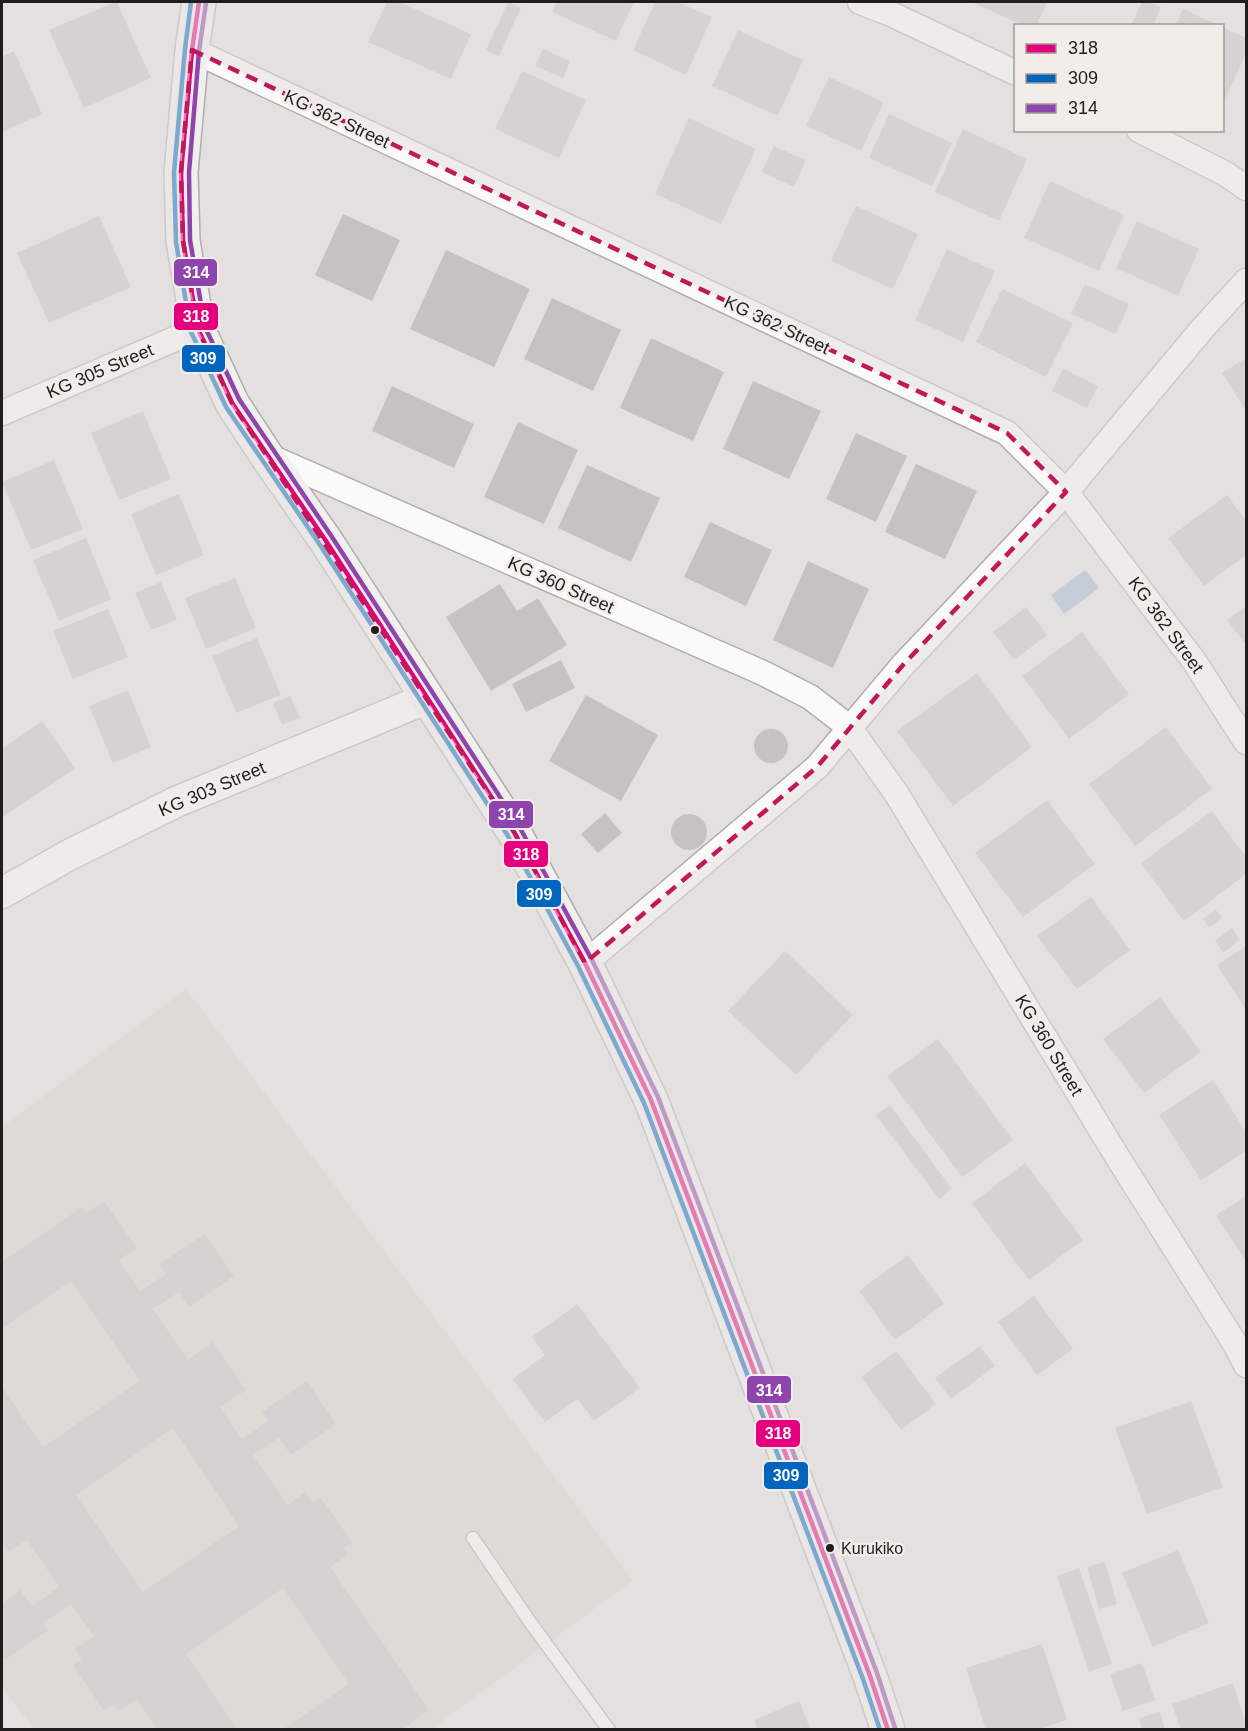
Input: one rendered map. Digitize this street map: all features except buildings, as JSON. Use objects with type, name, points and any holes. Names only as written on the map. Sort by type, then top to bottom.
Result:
[{"type":"main road","points":[[199,2],[192,50],[181,172],[183,241],[198,329],[232,403],[326,541],[514,832],[585,963],[651,1100],[888,1730]]},
{"type":"street","points":[[860,2],[891,14],[1014,72]]},
{"type":"street","name":"KG 362 Street","points":[[192,50],[1007,434],[1066,492],[1194,661],[1246,742]]},
{"type":"street","points":[[1143,132],[1226,174],[1246,188]]},
{"type":"street","points":[[585,963],[817,766],[903,665],[1066,492],[1203,328],[1246,281]]},
{"type":"street","name":"KG 305 Street","points":[[2,413],[198,329]]},
{"type":"street","name":"KG 360 Street","points":[[266,455],[763,673],[810,697],[849,727],[896,793],[1118,1158],[1240,1337],[1246,1365]]},
{"type":"street","name":"KG 303 Street","points":[[2,893],[69,855],[176,802],[428,699]]},
{"type":"lane","points":[[474,1538],[530,1622],[609,1730]]},
{"type":"highlighted area","points":[[192,50],[1007,433],[1066,492],[903,665],[817,767],[585,963],[514,832],[232,403],[198,329],[183,241],[181,172]]},
{"type":"shaded area","points":[[186,989],[633,1580],[432,1729],[34,1729],[2,1688],[2,1127]]},
{"type":"water","points":[[1085,570],[1099,588],[1064,614],[1051,595]]},
{"type":"transit line","name":"309","points":[[191,2],[174,172],[176,242],[191,332],[226,407],[320,545],[508,836],[578,966],[644,1103],[863,1679],[880,1730]]},
{"type":"transit line","name":"318","points":[[199,2],[192,50],[181,172],[183,241],[198,329],[232,403],[326,541],[514,832],[585,963],[651,1100],[870,1676],[888,1730]]},
{"type":"transit line","name":"314","points":[[206,3],[199,51],[189,172],[190,240],[205,327],[239,399],[332,537],[520,828],[592,960],[658,1097],[877,1673],[895,1728]]},
{"type":"place","name":"Kurukiko","points":[[830,1548]]}]
